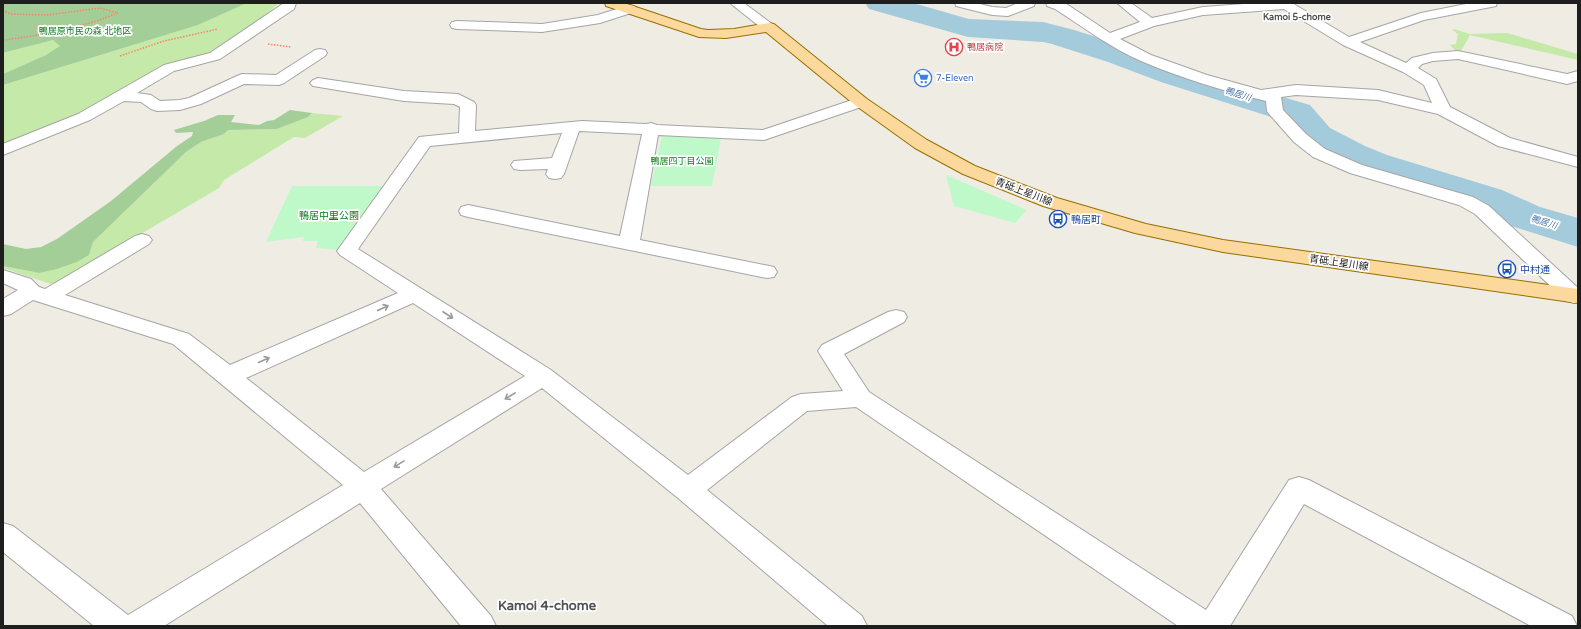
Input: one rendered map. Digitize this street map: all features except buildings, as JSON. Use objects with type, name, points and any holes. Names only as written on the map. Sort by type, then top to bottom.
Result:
[{"type":"main road","points":[[611,3],[699,33],[711,35],[730,35],[770,27]]},
{"type":"main road","name":"青砥上星川線","points":[[770,27],[861,102],[921,144],[969,170],[1050,202],[1142,229],[1223,246],[1576,296]]},
{"type":"street","points":[[3,150],[84,118],[124,96],[169,68],[215,56],[288,6],[290,3]]},
{"type":"street","points":[[736,3],[770,27]]},
{"type":"street","points":[[962,3],[992,11],[1008,12],[1028,3]]},
{"type":"street","points":[[1052,3],[1060,6],[1109,38],[1146,58],[1270,103],[1300,138],[1319,153],[1356,169],[1466,201],[1482,210],[1576,296]]},
{"type":"street","points":[[1123,3],[1150,23]]},
{"type":"street","points":[[1348,42],[1421,17],[1491,3]]},
{"type":"street","points":[[1109,38],[1197,7],[1283,4],[1348,42],[1408,68],[1431,82],[1444,110]]},
{"type":"street","points":[[457,25],[542,28],[600,19],[629,9]]},
{"type":"street","points":[[124,96],[145,98],[157,106],[180,105],[195,101],[231,82],[242,79],[279,80],[320,53]]},
{"type":"street","points":[[1408,68],[1417,61],[1433,57],[1458,55],[1567,79],[1578,76]]},
{"type":"street","points":[[318,83],[404,96],[458,99],[468,105],[467,136]]},
{"type":"street","points":[[1270,103],[1296,90],[1378,95],[1444,110],[1504,142],[1578,162]]},
{"type":"street","points":[[852,626],[688,490],[543,376],[347,251],[425,141],[572,127],[651,128],[764,135],[861,102]]},
{"type":"street","points":[[520,165],[557,169],[572,127]]},
{"type":"street","points":[[629,243],[651,128]]},
{"type":"street","points":[[468,211],[767,272]]},
{"type":"street","points":[[3,309],[39,294],[142,240]]},
{"type":"street","points":[[3,276],[24,284],[39,294],[181,339],[362,486],[480,626]]},
{"type":"street","points":[[228,376],[415,294]]},
{"type":"street","points":[[896,317],[830,351],[860,398],[1204,626]]},
{"type":"street","points":[[137,626],[362,486],[543,376]]},
{"type":"street","points":[[688,490],[801,403],[860,398]]},
{"type":"street","points":[[1213,626],[1298,488],[1561,626]]},
{"type":"street","points":[[3,535],[118,626]]},
{"type":"path","points":[[3,10],[10,14],[47,15],[100,8],[118,13],[99,21],[21,38],[3,40]]},
{"type":"path","points":[[120,56],[164,41],[223,28]]},
{"type":"path","points":[[267,44],[298,47]]},
{"type":"green space","name":"鴨居原市民の森 北地区","points":[[3,3],[247,3],[198,25],[3,85],[3,74],[46,55],[60,46],[53,40],[3,53]]},
{"type":"green space","points":[[247,3],[279,3],[260,20],[211,55],[154,71],[96,108],[3,146],[3,85],[198,25]]},
{"type":"green space","points":[[1454,29],[1470,34],[1507,33],[1578,54],[1578,60],[1470,35],[1461,51],[1556,72],[1453,53],[1455,50],[1450,45],[1456,44],[1458,34],[1452,30]]},
{"type":"green space","points":[[53,40],[61,46],[46,55],[3,74],[3,53]]},
{"type":"green space","points":[[290,110],[312,113],[308,117],[277,129],[228,130],[224,134],[201,142],[186,152],[93,242],[89,255],[77,262],[39,273],[3,266],[3,244],[26,249],[41,247],[57,239],[111,201],[177,146],[192,136],[193,132],[176,133],[174,130],[218,115],[235,115],[231,122],[259,125],[267,121],[274,120]]},
{"type":"green space","points":[[312,113],[343,116],[305,138],[294,137],[224,180],[219,188],[54,285],[3,268],[3,266],[39,273],[77,262],[89,255],[93,242],[186,152],[201,142],[224,134],[228,130],[277,129],[308,117]]},
{"type":"green space","name":"鴨居四丁目公園","points":[[662,135],[721,138],[712,186],[651,186]]},
{"type":"green space","points":[[946,175],[1027,210],[1015,223],[954,206]]},
{"type":"green space","name":"鴨居中里公園","points":[[292,186],[383,186],[340,250],[316,248],[318,241],[303,241],[304,237],[266,242]]},
{"type":"waterway","name":"鴨居川","points":[[880,3],[968,28],[1043,32],[1063,37],[1120,55],[1173,75],[1297,113],[1316,136],[1351,155],[1373,164],[1487,199],[1524,216],[1578,233]]},
{"type":"place","name":"鴨居病院","points":[[954,47]]},
{"type":"place","name":"7-Eleven","points":[[923,78]]},
{"type":"place","name":"鴨居町","points":[[1058,219]]},
{"type":"place","name":"中村通","points":[[1507,269]]},
{"type":"district","name":"Kamoi 5-chome","points":[[1297,17]]},
{"type":"district","name":"Kamoi 4-chome","points":[[547,605]]}]
